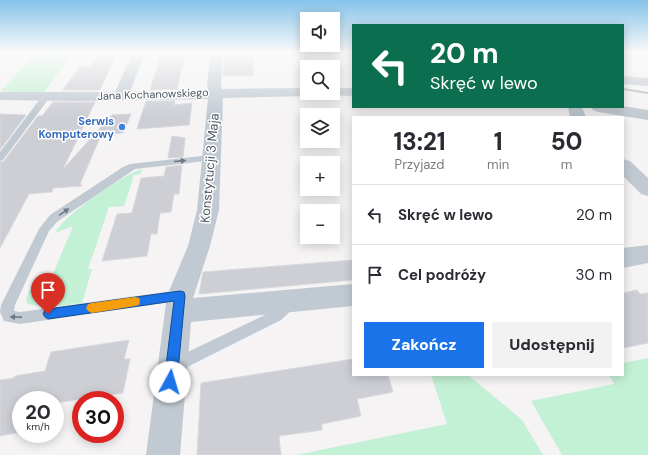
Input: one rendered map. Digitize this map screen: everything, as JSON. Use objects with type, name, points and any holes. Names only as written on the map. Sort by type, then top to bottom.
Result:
[{"type":"street","points":[[121,95],[130,73]]},
{"type":"street","name":"Konstytucji 3 Maja","points":[[163,455],[179,303],[199,246],[208,210],[216,92],[214,85],[215,73]]},
{"type":"street","points":[[624,80],[648,82]]},
{"type":"street","name":"Jana Kochanowskiego","points":[[0,96],[46,97],[216,92],[300,92]]},
{"type":"street","points":[[340,92],[352,92]]},
{"type":"street","points":[[604,108],[648,115]]},
{"type":"street","points":[[624,166],[648,189]]},
{"type":"street","points":[[624,258],[648,254]]},
{"type":"street","points":[[179,303],[293,301],[352,295]]},
{"type":"lane","points":[[0,158],[46,97]]},
{"type":"lane","points":[[179,303],[20,318],[9,317],[7,312],[8,305],[45,229],[54,218],[132,166],[211,158]]},
{"type":"lane","points":[[172,368],[276,316],[293,301]]},
{"type":"green space","points":[[16,73],[58,73],[43,94],[1,91]]},
{"type":"green space","points":[[142,169],[141,174],[134,175],[124,206],[109,207],[88,269],[92,269],[82,303],[62,306],[28,304],[26,299],[29,291],[50,281],[73,226],[55,233],[61,225],[81,206],[108,187]]},
{"type":"green space","points":[[648,358],[648,455],[562,455],[531,401],[614,384],[610,376],[624,376],[624,363]]},
{"type":"green space","points":[[431,376],[469,376],[522,420],[543,455],[296,455],[447,424]]},
{"type":"building","points":[[75,73],[108,73],[100,90],[63,90]]},
{"type":"building","points":[[155,73],[180,73],[177,89],[150,90]]},
{"type":"building","points":[[223,73],[253,73],[253,75],[223,76]]},
{"type":"building","points":[[146,101],[175,101],[174,105],[192,103],[189,125],[137,129]]},
{"type":"building","points":[[53,102],[95,102],[63,169],[112,115],[131,114],[123,133],[101,135],[80,184],[82,186],[53,188],[52,192],[29,194],[0,248],[0,162],[4,161],[38,116],[42,116]]},
{"type":"building","points":[[0,114],[26,115],[0,150]]},
{"type":"building","points":[[172,136],[185,138],[183,157],[168,158]]},
{"type":"building","points":[[182,165],[179,194],[174,194],[171,212],[160,213],[157,234],[151,234],[147,256],[102,261],[117,214],[132,213],[141,178],[164,176],[166,167]]},
{"type":"building","points":[[352,260],[352,280],[199,294],[203,272]]},
{"type":"building","points":[[637,290],[640,294],[648,293],[648,343],[624,348],[624,293]]},
{"type":"building","points":[[129,340],[124,359],[130,359],[123,391],[72,391],[72,400],[64,402],[64,391],[12,391],[12,434],[0,436],[0,380],[45,371],[51,352]]},
{"type":"building","points":[[352,359],[352,376],[388,376],[393,392],[357,399],[361,416],[322,424],[322,430],[279,436],[281,455],[197,455],[201,383]]},
{"type":"railway","points":[[624,89],[648,93]]},
{"type":"slow traffic","points":[[92,308],[135,301]]},
{"type":"place","name":"Serwis Komputerowy","points":[[122,127]]},
{"type":"route","points":[[48,314],[180,296],[170,382]]}]
